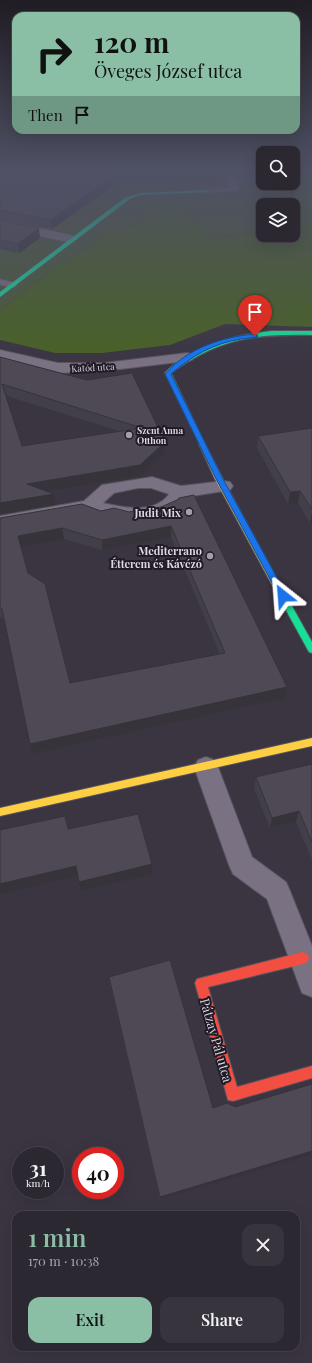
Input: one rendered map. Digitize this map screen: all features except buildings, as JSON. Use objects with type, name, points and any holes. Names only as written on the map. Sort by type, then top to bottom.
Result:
[{"type":"street","points":[[56,236],[72,239]]},
{"type":"street","points":[[0,295],[77,236]]},
{"type":"street","points":[[312,332],[240,338],[206,347],[187,357],[168,374],[224,486],[312,650]]},
{"type":"street","name":"Katód utca","points":[[0,354],[58,368],[104,367],[187,357]]},
{"type":"street","points":[[90,506],[108,490],[138,483],[152,482],[180,492],[224,486]]},
{"type":"street","points":[[0,522],[90,506],[129,515],[161,510],[170,506],[180,492]]},
{"type":"street","points":[[0,812],[312,742]]},
{"type":"street","name":"Pátzay Pál utca","points":[[206,767],[242,865],[277,891],[307,970],[201,983],[233,1095],[312,1072]]},
{"type":"lane","points":[[0,282],[13,285]]},
{"type":"green space","points":[[0,236],[104,236],[89,248],[57,266],[0,311]]},
{"type":"green space","points":[[104,236],[211,236],[214,238],[256,236],[256,242],[300,242],[300,236],[312,236],[312,327],[225,324],[170,345],[102,353],[55,353],[0,340],[0,311],[57,266],[89,248]]},
{"type":"green space","points":[[211,236],[237,236],[214,238]]},
{"type":"traffic: fast","points":[[0,295],[78,236]]},
{"type":"traffic: fast","points":[[202,444],[168,373],[201,351],[236,338],[272,333],[312,333]]},
{"type":"traffic: fast","points":[[280,592],[312,650]]},
{"type":"traffic: slow","points":[[202,444],[219,479],[280,592]]},
{"type":"traffic: slow","points":[[0,812],[312,742]]},
{"type":"traffic: jam","points":[[303,958],[201,983],[233,1095],[312,1072]]},
{"type":"place","name":"Szent Anna Otthon","points":[[129,435]]},
{"type":"place","name":"Judit Mix","points":[[189,512]]},
{"type":"place","name":"Mediterrano Étterem és Kávézó","points":[[210,556]]},
{"type":"route","points":[[255,336],[240,338],[206,347],[187,357],[168,374],[219,479],[283,596]]}]
